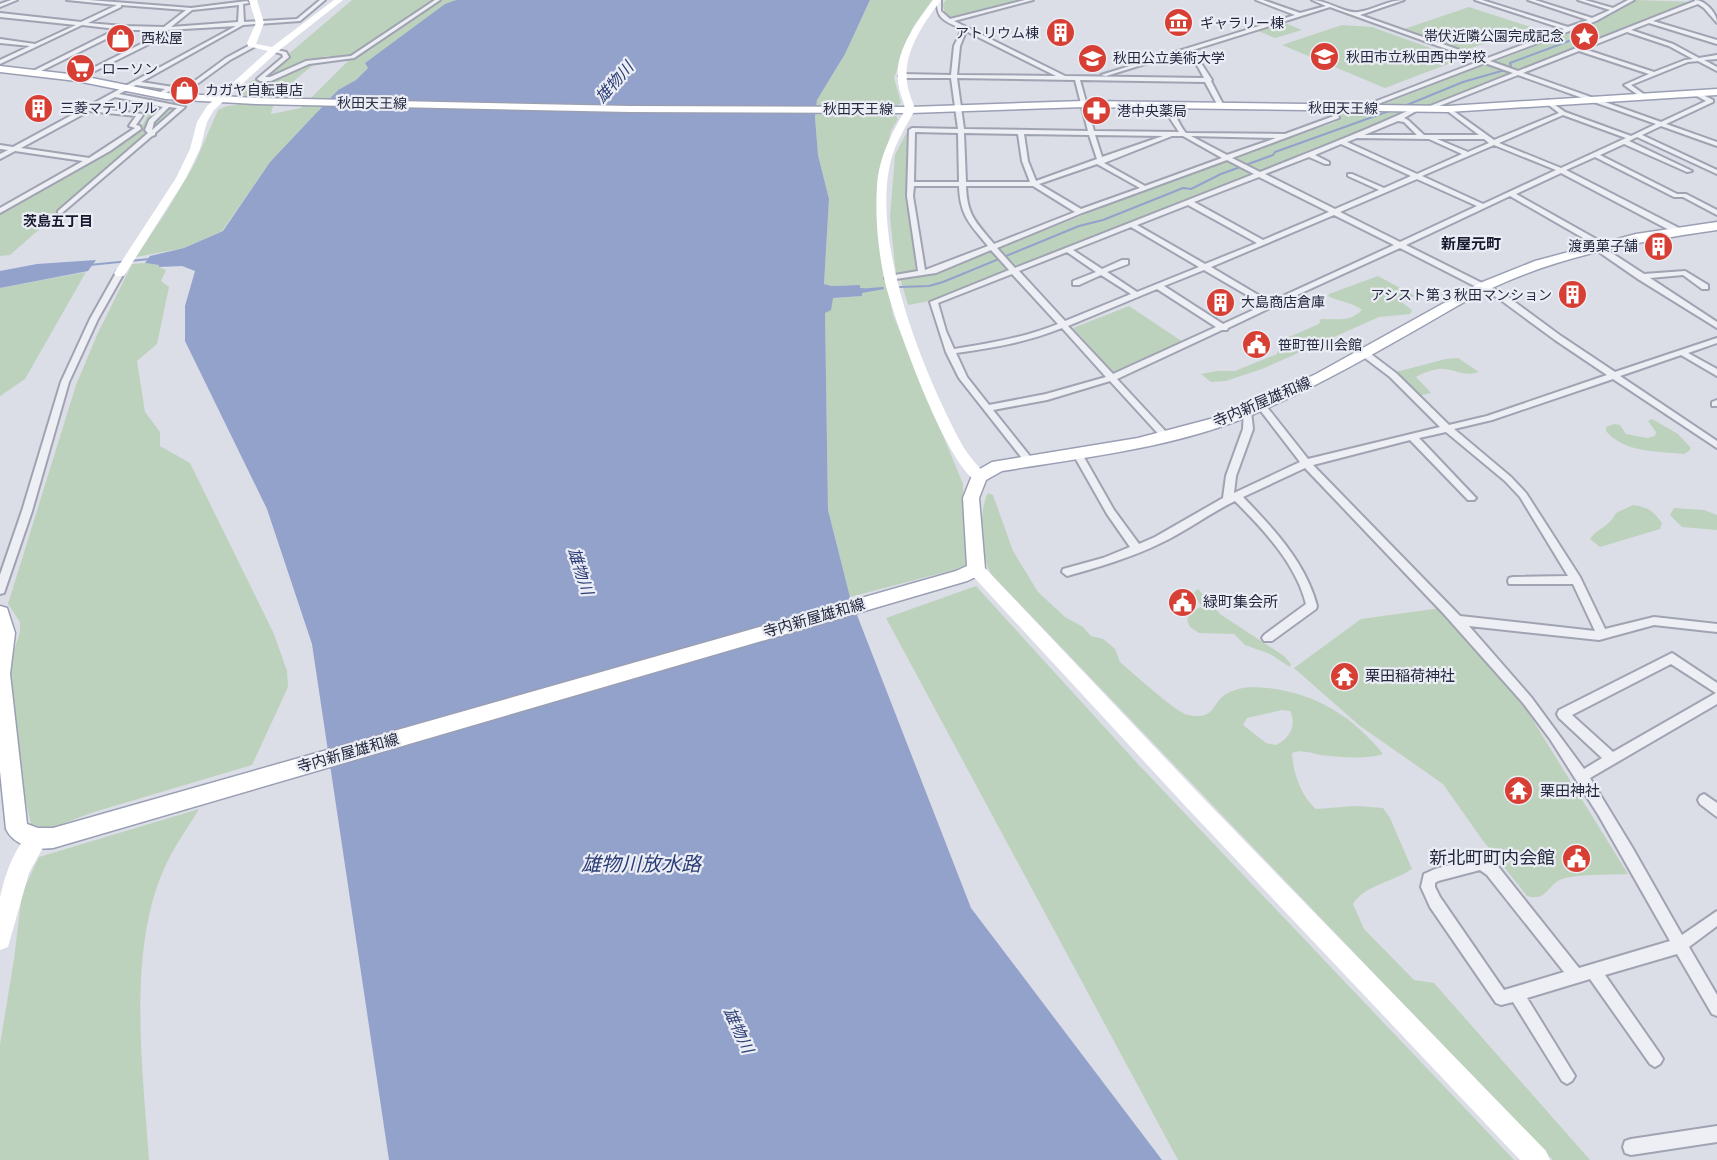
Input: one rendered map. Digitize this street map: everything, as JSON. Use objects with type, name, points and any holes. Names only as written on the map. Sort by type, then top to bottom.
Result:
[{"type":"main road","name":"秋田天王線","points":[[0,69],[132,85],[159,94],[221,99],[630,109],[910,110],[1084,104],[1363,108],[1401,114],[1422,109],[1717,92]]},
{"type":"main road","name":"寺内新屋雄和線","points":[[979,477],[998,466],[1166,437],[1253,408],[1321,377],[1485,286],[1540,264],[1600,247],[1678,231],[1717,226]]},
{"type":"main road","points":[[968,572],[971,498],[979,477]]},
{"type":"main road","name":"寺内新屋雄和線","points":[[45,839],[968,572]]},
{"type":"main road","points":[[0,613],[6,633],[0,674],[17,829],[29,838],[45,839]]},
{"type":"street","points":[[0,6],[15,0]]},
{"type":"street","points":[[69,0],[190,9],[253,1],[260,23],[251,43],[252,46]]},
{"type":"street","points":[[0,62],[131,0]]},
{"type":"street","points":[[174,8],[189,0]]},
{"type":"street","points":[[0,15],[123,28],[163,29],[298,20],[323,0]]},
{"type":"street","points":[[0,590],[27,511],[65,382],[94,319],[131,253],[181,178],[195,150],[202,122],[210,108],[274,50],[339,0]]},
{"type":"street","points":[[191,86],[228,59],[252,46],[284,52],[286,57],[260,79],[271,79],[308,62],[352,57],[438,0]]},
{"type":"street","points":[[938,0],[940,14],[1064,78]]},
{"type":"street","points":[[938,0],[916,32],[903,63],[902,82],[910,110],[888,152],[882,186],[885,252],[898,316],[957,448],[968,467],[979,477]]},
{"type":"street","points":[[950,20],[1031,0]]},
{"type":"street","points":[[1258,0],[1300,15]]},
{"type":"street","points":[[1314,0],[1717,144]]},
{"type":"street","points":[[1355,15],[1402,0]]},
{"type":"street","points":[[1477,0],[1569,29]]},
{"type":"street","points":[[1530,0],[1594,20]]},
{"type":"street","points":[[1580,0],[1615,10]]},
{"type":"street","points":[[1363,108],[1490,63],[1594,20],[1632,0]]},
{"type":"street","points":[[1422,109],[1516,72],[1581,50],[1698,1],[1717,21]]},
{"type":"street","points":[[241,3],[241,25]]},
{"type":"street","points":[[1376,3],[1384,6]]},
{"type":"street","points":[[1092,78],[1330,6]]},
{"type":"street","points":[[1706,7],[1717,8]]},
{"type":"street","points":[[77,78],[145,44],[190,9]]},
{"type":"street","points":[[1650,22],[1717,42]]},
{"type":"street","points":[[0,157],[241,25]]},
{"type":"street","points":[[33,73],[123,28]]},
{"type":"street","points":[[965,28],[957,46],[954,76],[961,130],[961,184],[963,203],[968,217],[999,255],[1166,437]]},
{"type":"street","points":[[1629,31],[1671,45],[1717,69]]},
{"type":"street","points":[[0,41],[34,45]]},
{"type":"street","points":[[1581,50],[1654,74]]},
{"type":"street","points":[[1174,53],[1199,64],[1221,106]]},
{"type":"street","points":[[1643,96],[1627,86],[1697,59],[1717,57]]},
{"type":"street","points":[[902,76],[1209,80]]},
{"type":"street","points":[[1077,78],[1101,162],[1145,188]]},
{"type":"street","points":[[986,408],[1047,397],[1112,378],[1272,306],[1711,101],[1695,93]]},
{"type":"street","points":[[60,212],[182,107],[154,104],[115,95]]},
{"type":"street","points":[[1548,102],[1563,113],[1717,172]]},
{"type":"street","points":[[1167,105],[1179,134],[1485,286],[1717,445]]},
{"type":"street","points":[[153,134],[148,127],[166,107]]},
{"type":"street","points":[[0,211],[132,135],[138,127],[132,126],[140,114],[90,108]]},
{"type":"street","points":[[889,278],[933,271],[1080,212],[1231,160],[1284,136],[1337,117],[1333,108]]},
{"type":"street","points":[[1448,109],[1494,143],[1561,170],[1625,201],[1678,231]]},
{"type":"street","points":[[950,352],[1013,342],[1065,326],[1563,113]]},
{"type":"street","points":[[1028,460],[963,378],[950,352],[934,302],[1342,142],[1401,114],[1426,137],[1467,154]]},
{"type":"street","points":[[922,273],[910,184],[912,130],[1284,136]]},
{"type":"street","points":[[1021,132],[1025,161],[1035,184],[1080,212]]},
{"type":"street","points":[[910,184],[1035,184],[1179,134]]},
{"type":"street","points":[[1354,137],[1486,137]]},
{"type":"street","points":[[1631,138],[1689,171]]},
{"type":"street","points":[[1342,142],[1484,207]]},
{"type":"street","points":[[0,147],[88,160]]},
{"type":"street","points":[[1310,154],[1327,163]]},
{"type":"street","points":[[1595,155],[1676,196],[1684,195],[1717,213]]},
{"type":"street","points":[[1350,174],[1383,190]]},
{"type":"street","points":[[1511,194],[1600,247],[1641,277],[1717,326]]},
{"type":"street","points":[[1188,202],[1263,243]]},
{"type":"street","points":[[1133,225],[1272,306]]},
{"type":"street","points":[[1068,250],[1137,295]]},
{"type":"street","points":[[1076,283],[1125,262]]},
{"type":"street","points":[[1641,277],[1685,273],[1705,287]]},
{"type":"street","points":[[1158,286],[1224,328]]},
{"type":"street","points":[[1067,572],[1159,540],[1232,499],[1307,463],[1489,418],[1717,340]]},
{"type":"street","points":[[1681,351],[1717,373]]},
{"type":"street","points":[[1364,353],[1393,375],[1448,429],[1508,479],[1523,495],[1576,580],[1602,634]]},
{"type":"street","points":[[1253,408],[1457,620],[1528,701],[1580,777],[1717,1009]]},
{"type":"street","points":[[1253,408],[1248,429],[1230,476],[1232,499],[1267,529],[1287,555],[1311,596],[1312,606],[1268,638]]},
{"type":"street","points":[[1413,438],[1471,498]]},
{"type":"street","points":[[1078,454],[1110,512],[1137,549]]},
{"type":"street","points":[[968,572],[1204,813],[1537,1160]]},
{"type":"street","points":[[1513,582],[1576,580]]},
{"type":"street","points":[[1457,620],[1599,636],[1654,621],[1717,628]]},
{"type":"street","points":[[1612,759],[1563,714],[1672,657],[1717,689]]},
{"type":"street","points":[[1580,777],[1717,698]]},
{"type":"street","points":[[1704,800],[1717,811]]},
{"type":"street","points":[[0,939],[21,871],[31,847],[45,839]]},
{"type":"street","points":[[1577,977],[1492,870],[1481,863],[1435,875],[1429,879],[1428,887],[1435,902],[1501,998],[1516,993],[1577,977],[1594,972],[1679,945],[1717,918]]},
{"type":"street","points":[[1594,972],[1655,1059]]},
{"type":"street","points":[[1516,993],[1568,1076]]},
{"type":"street","points":[[1631,1147],[1717,1134]]},
{"type":"green space","points":[[352,0],[456,0],[445,5],[365,63],[369,67],[356,80],[338,90],[270,162],[222,231],[184,248],[136,257],[195,163],[218,110],[238,105],[245,96],[240,91],[252,80],[258,80]],"holes":[[[325,56],[352,57],[301,108],[271,114],[273,106],[285,90]]]},
{"type":"green space","points":[[870,0],[932,0],[913,27],[894,78],[901,103],[894,107],[882,107],[883,115],[896,116],[898,119],[891,131],[885,156],[881,253],[893,315],[963,484],[966,565],[850,597],[828,510],[825,313],[832,298],[861,296],[861,293],[880,289],[860,288],[860,285],[824,284],[829,199],[818,155],[815,117],[817,100],[845,54]]},
{"type":"green space","points":[[946,0],[1026,0],[953,19],[945,14],[943,4]]},
{"type":"green space","points":[[1636,0],[1695,2],[1519,71],[1494,62],[1602,20]]},
{"type":"green space","points":[[1469,7],[1531,27],[1463,51],[1401,30]]},
{"type":"green space","points":[[1285,23],[1302,30],[1275,38],[1258,31]]},
{"type":"green space","points":[[1342,25],[1372,27],[1461,59],[1385,88],[1282,45]]},
{"type":"green space","points":[[1486,64],[1514,74],[1427,107],[1382,105]]},
{"type":"green space","points":[[124,100],[177,108],[10,255],[0,256],[0,210],[138,133],[151,109]]},
{"type":"green space","points":[[1335,113],[1404,113],[1260,174],[1227,158],[1336,122],[1333,117]]},
{"type":"green space","points":[[907,132],[907,201],[916,271],[896,274],[890,217],[895,155]]},
{"type":"green space","points":[[1227,159],[1256,174],[930,301],[908,305],[900,278],[937,272]]},
{"type":"green space","points":[[132,264],[159,265],[166,270],[161,281],[169,287],[157,344],[137,361],[145,412],[160,432],[160,446],[190,463],[274,634],[287,671],[288,687],[252,765],[94,812],[48,829],[31,824],[25,798],[8,669],[20,632],[20,622],[8,604],[76,385],[97,335]]},
{"type":"green space","points":[[86,272],[25,379],[0,396],[0,288]]},
{"type":"green space","points":[[1378,276],[1415,296],[1400,301],[1412,310],[1410,314],[1379,317],[1262,369],[1226,381],[1211,382],[1201,374],[1235,371],[1277,354],[1282,340],[1319,324],[1321,319],[1343,319],[1358,314],[1362,310],[1328,296],[1329,294]]},
{"type":"green space","points":[[1129,306],[1183,342],[1114,374],[1073,328]]},
{"type":"green space","points":[[1458,358],[1479,372],[1465,374],[1441,369],[1426,372],[1416,377],[1431,393],[1418,396],[1396,372],[1446,359]]},
{"type":"green space","points":[[1652,419],[1678,434],[1691,448],[1689,451],[1684,454],[1642,450],[1622,443],[1606,431],[1606,427],[1614,424],[1620,425],[1626,434],[1647,438],[1655,436],[1656,432],[1648,421]]},
{"type":"green space","points":[[988,493],[993,495],[1013,551],[1038,592],[1065,617],[1083,627],[1091,636],[1103,639],[1115,649],[1120,662],[1182,713],[1204,715],[1209,713],[1228,693],[1238,689],[1268,688],[1302,695],[1317,701],[1346,718],[1372,741],[1383,754],[1352,758],[1303,751],[1292,753],[1299,784],[1306,798],[1316,809],[1356,806],[1383,808],[1390,818],[1412,869],[1365,892],[1353,904],[1364,929],[1414,980],[1434,983],[1590,1160],[1553,1160],[992,575],[983,547],[982,523]],"holes":[[[1282,710],[1290,711],[1293,721],[1291,731],[1276,745],[1266,743],[1243,725],[1247,718]]]},
{"type":"green space","points":[[1633,505],[1646,508],[1653,513],[1662,523],[1660,529],[1600,547],[1590,539],[1616,513]]},
{"type":"green space","points":[[1674,508],[1704,510],[1717,515],[1717,530],[1682,527],[1670,515]]},
{"type":"green space","points":[[976,586],[1138,764],[1514,1160],[1178,1160],[886,618]]},
{"type":"green space","points":[[1198,589],[1220,614],[1284,656],[1291,664],[1290,667],[1270,654],[1245,645],[1234,634],[1199,633],[1190,627],[1187,620],[1190,613],[1202,606],[1192,594]]},
{"type":"green space","points":[[1441,608],[1511,685],[1628,874],[1568,877],[1557,882],[1539,897],[1527,896],[1481,838],[1443,784],[1360,726],[1294,668],[1361,619]]},
{"type":"green space","points":[[199,809],[164,869],[152,902],[145,937],[140,1012],[149,1160],[0,1160],[0,1045],[22,893],[39,857]]},
{"type":"water","name":"雄物川放水路","points":[[456,0],[870,0],[845,54],[817,100],[815,117],[818,155],[829,199],[824,284],[860,285],[860,288],[884,289],[862,293],[862,296],[833,298],[831,310],[825,313],[828,510],[850,597],[971,908],[1162,1160],[389,1160],[312,644],[267,509],[185,341],[185,306],[195,271],[182,266],[159,267],[159,265],[145,263],[150,256],[184,248],[223,231],[270,162],[338,90],[356,80],[368,68],[365,63],[445,4]]},
{"type":"water","points":[[96,260],[88,271],[0,288],[0,271],[37,264]]},
{"type":"waterway","points":[[1402,107],[1463,82],[1505,70],[1511,67],[1510,63],[1569,41]]},
{"type":"waterway","points":[[900,287],[929,286],[943,282],[1079,226],[1103,220],[1183,188],[1191,189],[1221,174],[1273,155],[1275,152],[1392,110]]},
{"type":"waterway","points":[[89,265],[150,259]]},
{"type":"waterway","points":[[869,289],[883,288]]},
{"type":"tunnel","points":[[166,107],[191,86]]},
{"type":"place","name":"ギャラリー棟","points":[[1179,23]]},
{"type":"place","name":"アトリウム棟","points":[[1060,33]]},
{"type":"place","name":"帯伏近隣公園完成記念","points":[[1585,36]]},
{"type":"place","name":"西松屋","points":[[120,38]]},
{"type":"place","name":"秋田市立秋田西中学校","points":[[1325,57]]},
{"type":"place","name":"秋田公立美術大学","points":[[1092,58]]},
{"type":"place","name":"ローソン","points":[[81,69]]},
{"type":"place","name":"カガヤ自転車店","points":[[184,90]]},
{"type":"place","name":"三菱マテリアル","points":[[39,108]]},
{"type":"place","name":"港中央薬局","points":[[1096,111]]},
{"type":"place","name":"渡勇菓子舗","points":[[1659,246]]},
{"type":"place","name":"アシスト第３秋田マンション","points":[[1573,295]]},
{"type":"place","name":"大島商店倉庫","points":[[1220,302]]},
{"type":"place","name":"笹町笹川会館","points":[[1257,345]]},
{"type":"place","name":"緑町集会所","points":[[1182,602]]},
{"type":"place","name":"栗田稲荷神社","points":[[1344,676]]},
{"type":"place","name":"栗田神社","points":[[1519,791]]},
{"type":"place","name":"新北町町内会館","points":[[1576,858]]},
{"type":"district","name":"茨島五丁目","points":[[58,221]]},
{"type":"district","name":"新屋元町","points":[[1471,244]]},
{"type":"water label","name":"雄物川","points":[[614,82]]},
{"type":"water label","name":"雄物川","points":[[581,571]]},
{"type":"water label","name":"雄物川","points":[[739,1030]]}]
